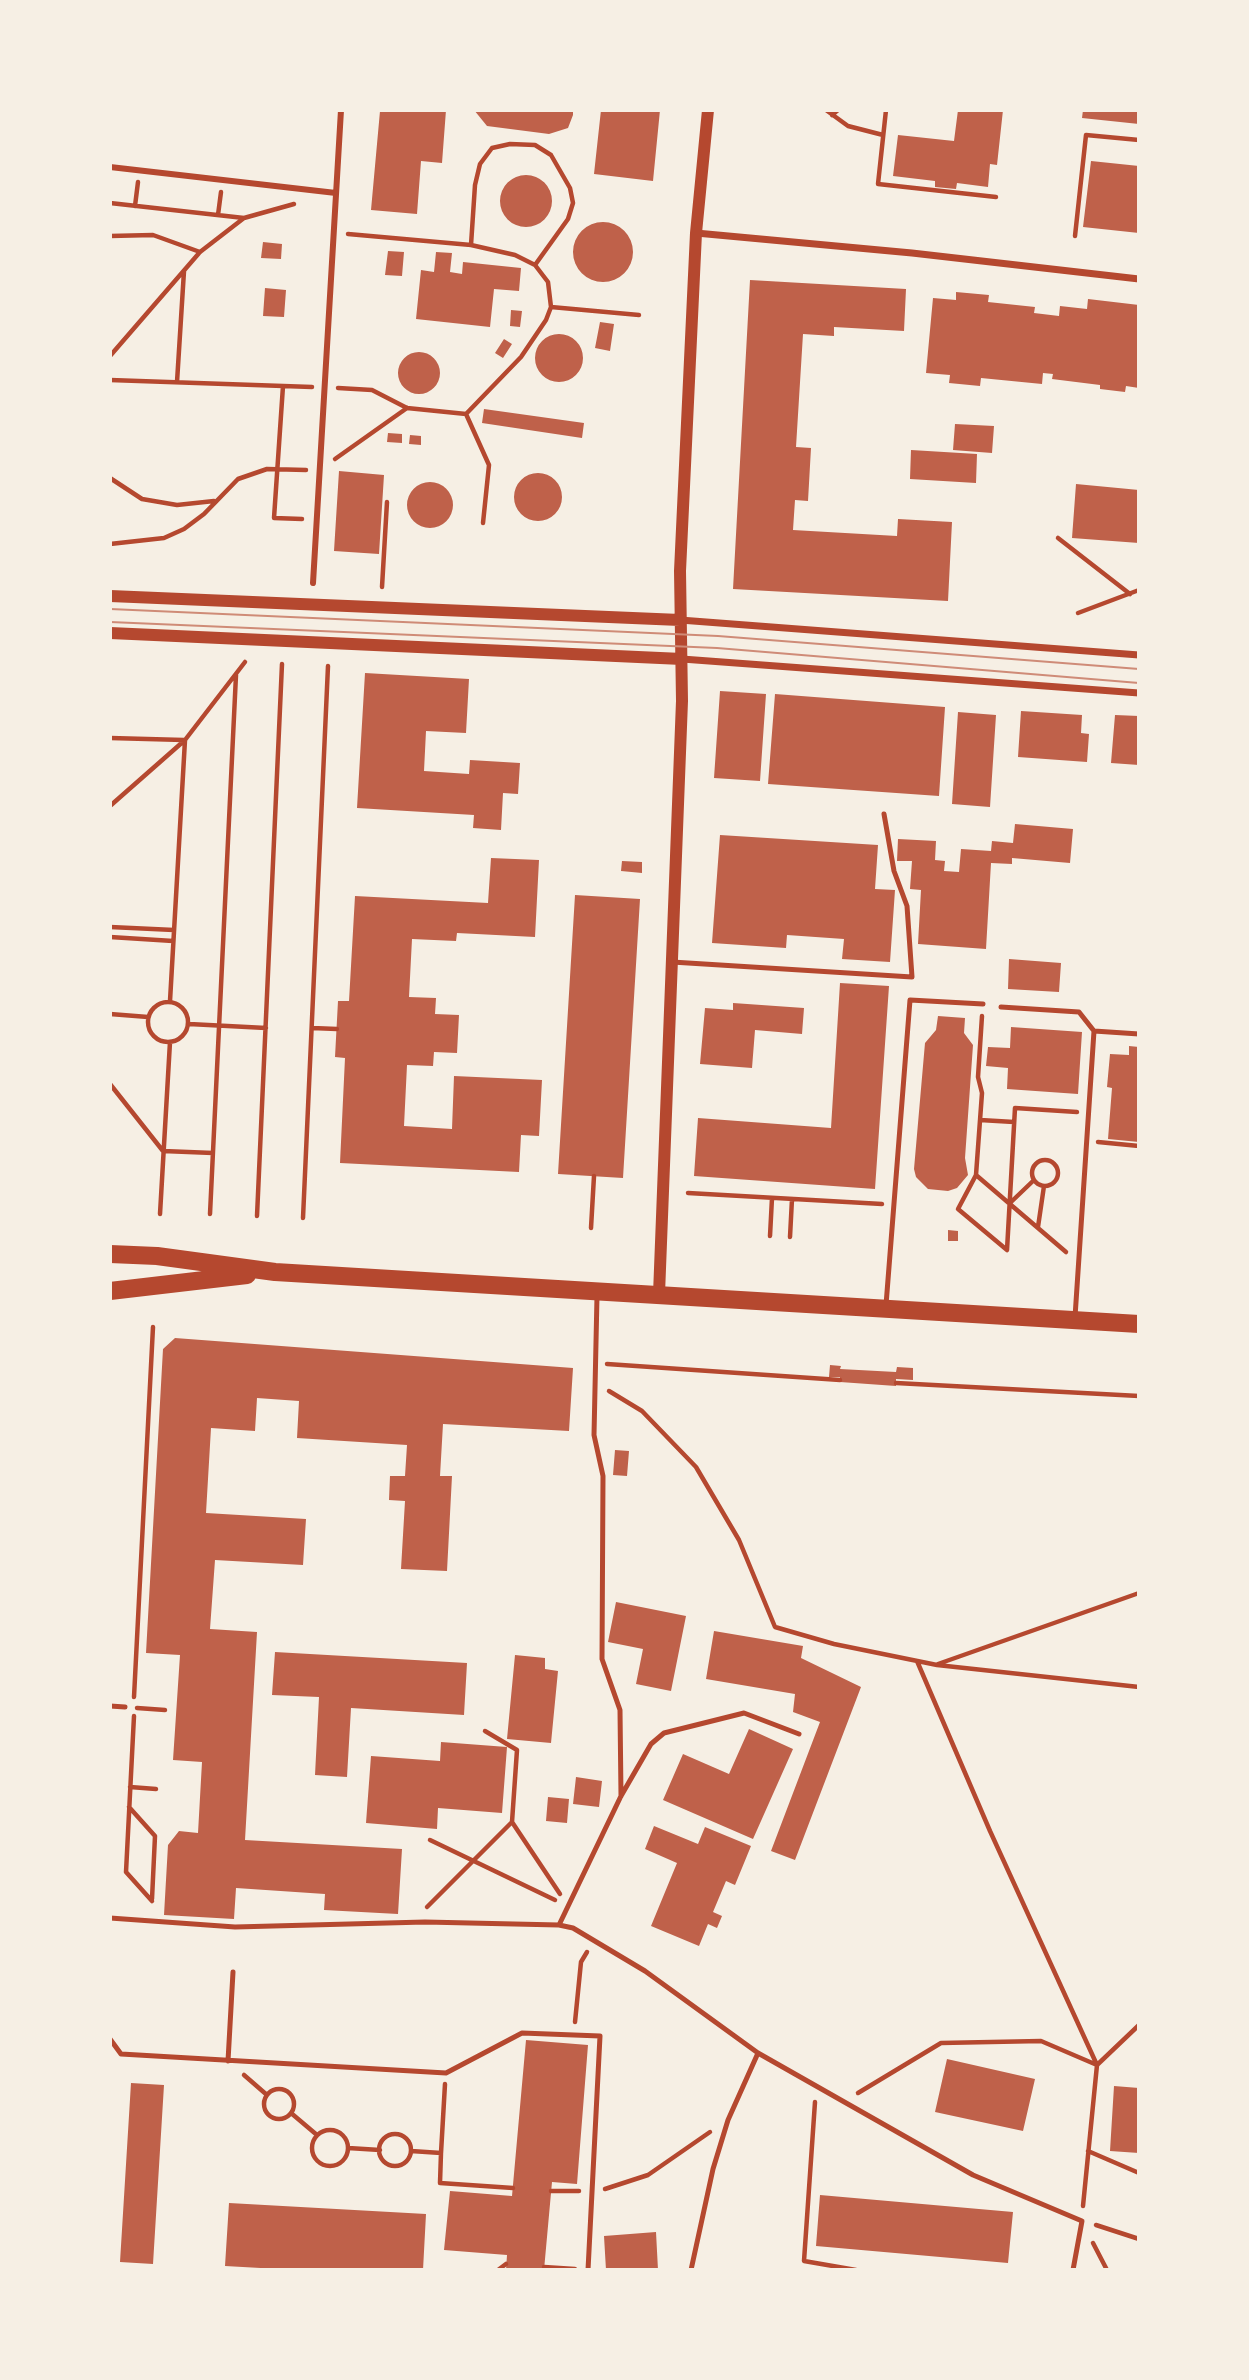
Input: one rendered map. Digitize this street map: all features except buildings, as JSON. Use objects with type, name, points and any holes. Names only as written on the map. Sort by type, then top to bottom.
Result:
[{"type":"main road","points":[[110,1254],[157,1256],[275,1272],[1139,1324]]},
{"type":"main road","points":[[110,1291],[275,1272]]},
{"type":"street","points":[[313,583],[341,110]]},
{"type":"street","points":[[659,1294],[682,659],[680,620],[696,233],[708,110]]},
{"type":"street","points":[[110,167],[336,193]]},
{"type":"street","points":[[696,233],[912,253],[1139,279]]},
{"type":"street","points":[[110,596],[680,620],[1139,655]]},
{"type":"street","points":[[110,634],[682,659],[1139,693]]},
{"type":"lane","points":[[672,962],[912,977],[907,906],[894,871],[884,814]]},
{"type":"lane","points":[[886,1308],[910,1000],[982,1004]]},
{"type":"lane","points":[[1001,1007],[1079,1012],[1094,1031],[1075,1320]]},
{"type":"lane","points":[[1094,1031],[1139,1034]]},
{"type":"lane","points":[[598,1290],[594,1436],[603,1476],[602,1659],[620,1710],[621,1796]]},
{"type":"lane","points":[[110,1706],[125,1707]]},
{"type":"lane","points":[[559,1925],[621,1796],[651,1744],[664,1733],[744,1713],[799,1734]]},
{"type":"lane","points":[[110,1918],[235,1927],[425,1922],[559,1925],[573,1928],[645,1971],[758,2053],[843,2102],[973,2175],[1082,2221],[1073,2270]]},
{"type":"lane","points":[[228,2061],[233,1972]]},
{"type":"lane","points":[[110,2039],[121,2054],[446,2073],[522,2034],[600,2036],[588,2270]]},
{"type":"lane","points":[[691,2270],[713,2168],[728,2120],[758,2053]]},
{"type":"path","points":[[826,110],[848,126],[883,135]]},
{"type":"path","points":[[832,115],[838,110]]},
{"type":"path","points":[[886,110],[878,184],[996,197]]},
{"type":"path","points":[[1075,236],[1086,135],[1139,140]]},
{"type":"path","points":[[471,245],[475,185],[480,164],[492,148],[510,144],[535,145],[551,155],[570,188],[573,203],[568,219],[535,265]]},
{"type":"path","points":[[110,203],[244,218],[296,204]]},
{"type":"path","points":[[110,356],[200,251],[244,218]]},
{"type":"path","points":[[333,232],[471,245],[515,255],[535,265],[548,282],[551,307],[546,320],[521,357],[466,414]]},
{"type":"path","points":[[110,236],[153,234],[200,251]]},
{"type":"path","points":[[177,382],[184,270]]},
{"type":"path","points":[[551,307],[639,315]]},
{"type":"path","points":[[110,380],[372,390],[407,408],[466,414]]},
{"type":"path","points":[[283,386],[274,518],[317,520]]},
{"type":"path","points":[[110,544],[164,538],[184,529],[238,479],[277,469],[319,471],[407,408]]},
{"type":"path","points":[[466,414],[489,465],[483,523]]},
{"type":"path","points":[[110,478],[142,499],[177,505],[216,501]]},
{"type":"path","points":[[382,587],[387,502]]},
{"type":"path","points":[[1058,538],[1130,594]]},
{"type":"path","points":[[1077,613],[1139,590]]},
{"type":"path","points":[[110,806],[185,740],[245,662]]},
{"type":"path","points":[[257,1216],[282,664]]},
{"type":"path","points":[[303,1219],[328,666]]},
{"type":"path","points":[[210,1214],[236,675]]},
{"type":"path","points":[[110,738],[185,740]]},
{"type":"path","points":[[170,1001],[185,740]]},
{"type":"path","points":[[110,927],[174,930]]},
{"type":"path","points":[[110,937],[173,941]]},
{"type":"path","points":[[170,1001],[186,1011],[188,1024],[183,1036],[170,1042],[153,1035],[148,1017],[158,1003],[170,1001]]},
{"type":"path","points":[[982,1004],[978,1077],[982,1093],[976,1175],[958,1209],[1007,1250],[1015,1108],[1088,1112]]},
{"type":"path","points":[[110,1014],[148,1017]]},
{"type":"path","points":[[188,1024],[266,1028]]},
{"type":"path","points":[[312,1028],[337,1029]]},
{"type":"path","points":[[160,1214],[170,1042]]},
{"type":"path","points":[[110,1084],[163,1151],[213,1153]]},
{"type":"path","points":[[980,1120],[1014,1122]]},
{"type":"path","points":[[1087,1141],[1139,1146]]},
{"type":"path","points":[[1045,1160],[1054,1163],[1058,1178],[1052,1185],[1044,1186],[1034,1180],[1032,1171],[1037,1163],[1045,1160]]},
{"type":"path","points":[[976,1175],[1070,1255]]},
{"type":"path","points":[[591,1228],[594,1177]]},
{"type":"path","points":[[1009,1203],[1034,1180]]},
{"type":"path","points":[[1038,1228],[1044,1186]]},
{"type":"path","points":[[688,1193],[893,1205]]},
{"type":"path","points":[[770,1236],[772,1198]]},
{"type":"path","points":[[790,1237],[792,1199]]},
{"type":"path","points":[[152,1900],[126,1872],[153,1327]]},
{"type":"path","points":[[605,1364],[840,1380]]},
{"type":"path","points":[[595,1383],[642,1411],[696,1467],[739,1540],[775,1627],[834,1644],[937,1665],[1139,1687]]},
{"type":"path","points":[[896,1383],[1139,1396]]},
{"type":"path","points":[[937,1665],[1139,1593]]},
{"type":"path","points":[[917,1661],[990,1831],[1097,2065],[1082,2221],[1139,2239]]},
{"type":"path","points":[[134,1707],[165,1710]]},
{"type":"path","points":[[485,1731],[517,1750],[512,1822],[568,1906]]},
{"type":"path","points":[[130,1787],[156,1789]]},
{"type":"path","points":[[129,1807],[155,1836],[151,1921]]},
{"type":"path","points":[[426,1909],[512,1822]]},
{"type":"path","points":[[430,1840],[568,1906]]},
{"type":"path","points":[[574,2034],[581,1962],[595,1940]]},
{"type":"path","points":[[1097,2065],[1139,2025]]},
{"type":"path","points":[[843,2102],[942,2043],[1041,2041],[1097,2065]]},
{"type":"path","points":[[446,2073],[440,2183],[513,2189]]},
{"type":"path","points":[[817,2087],[811,2127],[804,2261],[856,2270]]},
{"type":"path","points":[[277,2089],[288,2092],[294,2102],[292,2113],[284,2119],[270,2116],[264,2104],[267,2095],[277,2089]]},
{"type":"path","points":[[292,2113],[317,2135]]},
{"type":"path","points":[[551,2191],[590,2191],[648,2175],[728,2120]]},
{"type":"path","points":[[328,2130],[340,2133],[348,2148],[340,2164],[322,2165],[312,2151],[317,2135],[328,2130]]},
{"type":"path","points":[[396,2134],[409,2142],[411,2151],[407,2161],[397,2166],[387,2164],[380,2150],[386,2137],[396,2134]]},
{"type":"path","points":[[348,2148],[380,2150]]},
{"type":"path","points":[[411,2151],[441,2153]]},
{"type":"path","points":[[1088,2151],[1139,2173]]},
{"type":"path","points":[[498,2270],[506,2264]]},
{"type":"path","points":[[544,2267],[588,2270]]},
{"type":"tram line","points":[[110,609],[718,636],[1139,669]]},
{"type":"tram line","points":[[110,622],[717,648],[1139,683]]}]
